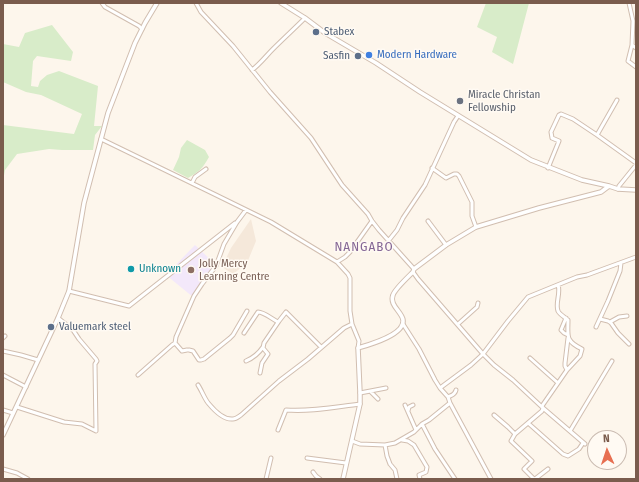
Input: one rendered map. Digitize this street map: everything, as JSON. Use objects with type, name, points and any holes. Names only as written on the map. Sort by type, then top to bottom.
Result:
[{"type":"street","points":[[102,3],[105,8],[142,29]]},
{"type":"street","points":[[3,435],[58,318],[69,291],[84,203],[108,114],[135,43],[151,11],[157,3]]},
{"type":"street","points":[[196,3],[201,12],[233,46],[270,92],[311,138],[342,185],[414,270],[418,279],[483,354],[584,444],[568,456],[563,454],[528,423]]},
{"type":"street","points":[[281,3],[325,33],[376,63],[458,116],[531,160],[548,168],[582,180],[618,189],[636,190]]},
{"type":"street","points":[[629,3],[633,21],[632,45],[628,61],[636,67]]},
{"type":"street","points":[[252,70],[260,64],[261,61],[305,18]]},
{"type":"street","points":[[632,45],[636,48]]},
{"type":"street","points":[[597,135],[617,100]]},
{"type":"street","points":[[548,168],[559,141],[552,138],[551,132],[559,114],[561,114],[573,119],[636,162],[636,165],[618,189]]},
{"type":"street","points":[[389,240],[397,230],[425,184],[458,116]]},
{"type":"street","points":[[101,139],[271,222],[337,262],[348,274],[350,278],[350,311],[352,324],[359,341],[360,404],[343,479]]},
{"type":"street","points":[[432,168],[446,178],[457,174],[472,202],[472,216],[476,227]]},
{"type":"street","points":[[192,183],[197,174],[206,169]]},
{"type":"street","points":[[491,479],[448,397],[440,388],[419,349],[403,324],[403,320],[392,301],[393,295],[414,270],[446,245],[476,227],[539,208],[601,192],[609,186]]},
{"type":"street","points":[[138,375],[175,343],[176,337],[194,296],[216,266],[224,244],[246,210]]},
{"type":"street","points":[[337,262],[345,257],[372,221]]},
{"type":"street","points":[[428,221],[446,245]]},
{"type":"street","points":[[69,291],[129,306],[237,222]]},
{"type":"street","points":[[440,388],[483,354],[528,297],[577,277],[587,275],[636,257]]},
{"type":"street","points":[[596,327],[620,271],[621,263]]},
{"type":"street","points":[[558,285],[558,311],[568,320],[568,336],[564,366],[567,370]]},
{"type":"street","points":[[458,324],[477,307],[478,303]]},
{"type":"street","points":[[175,343],[182,351],[193,351],[199,360],[204,359],[230,338],[247,311]]},
{"type":"street","points":[[244,333],[258,312],[261,312],[278,322]]},
{"type":"street","points":[[246,361],[256,356],[278,322],[287,312],[321,347]]},
{"type":"street","points":[[610,322],[619,317],[627,316]]},
{"type":"street","points":[[17,407],[64,422],[82,424],[96,431],[96,359],[73,330],[58,318]]},
{"type":"street","points":[[548,469],[534,479],[524,469],[532,460],[511,441],[515,434],[543,408],[542,406],[567,370],[580,356],[582,349],[570,342],[568,336],[561,330],[566,318]]},
{"type":"street","points":[[600,319],[610,322],[629,344]]},
{"type":"street","points":[[198,385],[209,404],[214,409],[226,418],[234,419],[241,415],[279,380],[308,359],[344,328],[352,324]]},
{"type":"street","points":[[358,348],[393,335],[400,330],[403,324]]},
{"type":"street","points":[[260,373],[262,364],[268,354],[263,347]]},
{"type":"street","points":[[3,351],[38,360]]},
{"type":"street","points":[[530,358],[558,383]]},
{"type":"street","points":[[570,431],[612,361]]},
{"type":"street","points":[[3,375],[26,386]]},
{"type":"street","points":[[360,393],[386,388]]},
{"type":"street","points":[[448,397],[456,393],[456,390]]},
{"type":"street","points":[[371,392],[378,399]]},
{"type":"street","points":[[352,440],[360,444],[385,445],[395,443],[416,430],[450,403]]},
{"type":"street","points":[[278,430],[286,410],[310,410],[360,404]]},
{"type":"street","points":[[405,405],[416,430]]},
{"type":"street","points":[[408,411],[409,407],[413,405]]},
{"type":"street","points":[[3,410],[13,413]]},
{"type":"street","points":[[494,415],[515,434]]},
{"type":"street","points":[[422,424],[438,453],[455,479]]},
{"type":"street","points":[[402,440],[408,441],[414,446],[427,468],[426,472],[419,475],[420,479]]},
{"type":"street","points":[[385,445],[387,456],[390,464],[395,470],[397,479]]},
{"type":"street","points":[[266,479],[271,458]]},
{"type":"street","points":[[307,458],[346,463]]},
{"type":"street","points":[[3,469],[17,473],[28,479]]},
{"type":"street","points":[[313,472],[320,479]]},
{"type":"shaded area","points":[[251,219],[256,241],[247,263],[233,274],[222,267],[231,248]]},
{"type":"shaded area","name":"Jolly Mercy Learning Centre","points":[[195,245],[216,265],[193,297],[166,275]]},
{"type":"green space","points":[[486,3],[529,3],[513,64],[492,52],[497,37],[477,27]]},
{"type":"green space","points":[[52,25],[73,52],[71,61],[37,56],[33,61],[31,86],[38,87],[40,81],[47,75],[59,71],[98,86],[94,126],[102,126],[95,135],[93,150],[49,149],[17,154],[5,170],[3,181],[3,125],[74,134],[82,114],[41,95],[26,92],[3,82],[3,44],[19,47],[25,33]]},
{"type":"green space","points":[[187,140],[205,150],[209,157],[205,164],[195,174],[188,178],[173,170],[181,148]]},
{"type":"place","name":"Stabex","points":[[316,32]]},
{"type":"place","name":"Modern Hardware","points":[[369,55]]},
{"type":"place","name":"Sasfin","points":[[358,56]]},
{"type":"place","name":"Miracle Christan Fellowship","points":[[460,101]]},
{"type":"place","name":"Unknown","points":[[131,269]]},
{"type":"place","name":"Jolly Mercy Learning Centre","points":[[191,270]]},
{"type":"place","name":"Valuemark steel","points":[[51,327]]},
{"type":"district","name":"NANGABO","points":[[364,247]]}]
